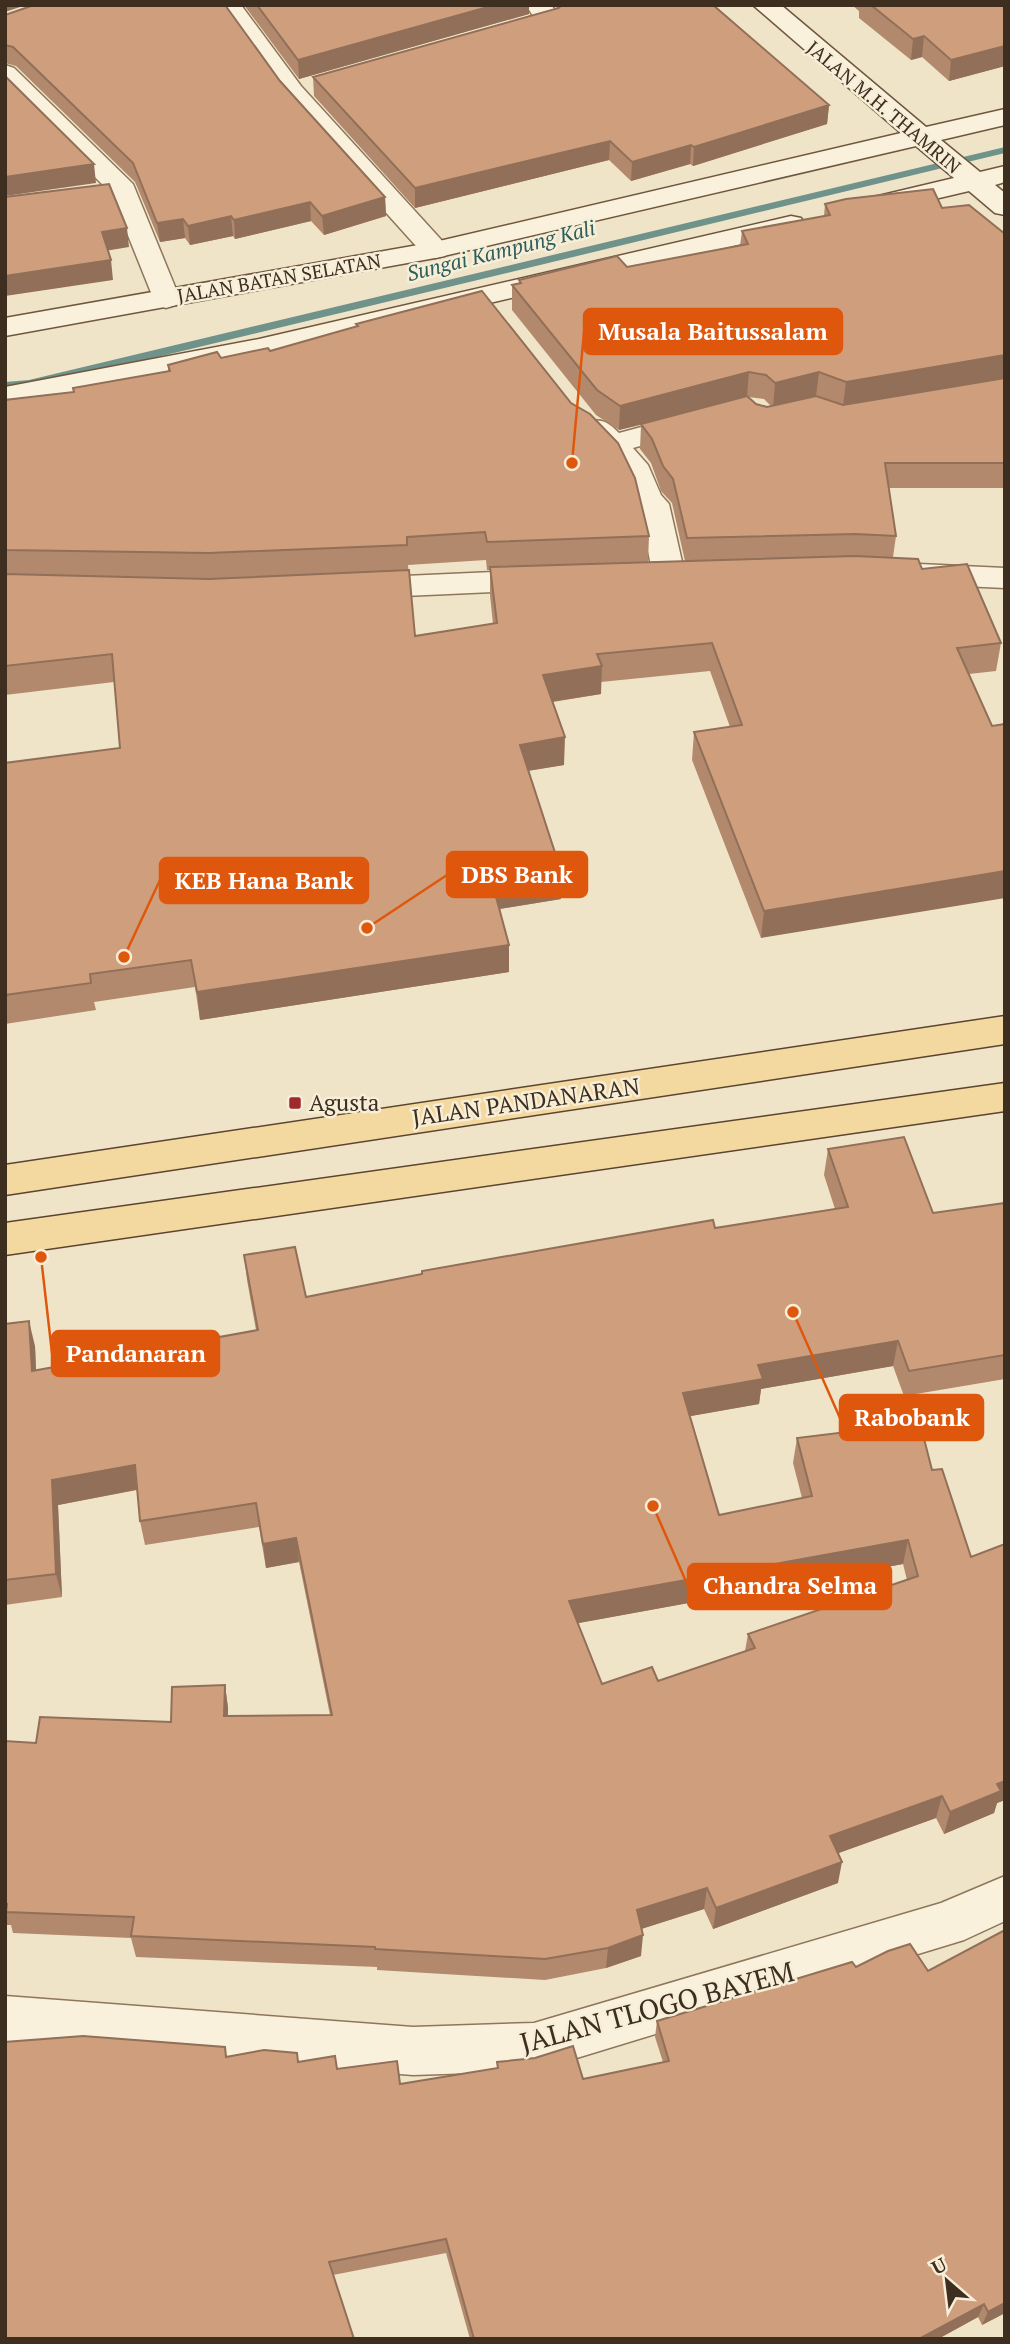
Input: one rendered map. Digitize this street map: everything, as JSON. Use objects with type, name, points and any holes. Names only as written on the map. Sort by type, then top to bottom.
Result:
[{"type":"main road","points":[[228,5],[292,92],[435,250]]},
{"type":"main road","points":[[485,39],[549,19],[538,5]]},
{"type":"main road","name":"JALAN M.H. THAMRIN","points":[[765,5],[1005,207]]},
{"type":"main road","points":[[5,73],[110,192],[166,299]]},
{"type":"main road","points":[[292,92],[318,85]]},
{"type":"main road","name":"JALAN BATAN SELATAN","points":[[5,327],[435,250],[924,141],[1005,117]]},
{"type":"main road","points":[[855,210],[971,179],[1005,174]]},
{"type":"main road","points":[[5,396],[491,307],[815,219]]},
{"type":"main road","points":[[575,412],[583,422],[596,427],[633,465],[648,500],[653,504],[668,575]]},
{"type":"main road","points":[[612,444],[711,418]]},
{"type":"main road","points":[[894,573],[1005,578]]},
{"type":"main road","points":[[337,589],[572,579]]},
{"type":"main road","name":"JALAN PANDANARAN","points":[[5,1180],[1005,1030]]},
{"type":"main road","points":[[5,1239],[1005,1097]]},
{"type":"main road","name":"JALAN TLOGO BAYEM","points":[[5,2019],[412,2052],[534,2047],[947,1924],[1005,1898]]},
{"type":"building","points":[[34,5],[225,5],[280,81],[385,197],[322,216],[310,202],[234,220],[231,216],[188,226],[183,219],[157,223],[133,163],[13,47],[5,45],[5,15]]},
{"type":"building","points":[[257,5],[495,5],[298,60]]},
{"type":"building","points":[[561,5],[713,5],[829,105],[694,147],[691,145],[632,162],[610,141],[415,188],[313,77],[559,8]]},
{"type":"building","points":[[871,5],[1005,5],[1005,46],[951,60],[924,36],[913,39]]},
{"type":"building","points":[[5,76],[94,164],[5,177]]},
{"type":"building","points":[[109,184],[127,228],[102,232],[111,260],[5,276],[5,197]]},
{"type":"building","points":[[933,189],[942,208],[969,205],[1005,234],[1005,355],[846,382],[819,372],[775,383],[766,375],[749,372],[620,406],[597,390],[512,285],[521,283],[519,280],[617,256],[627,267],[748,244],[742,231],[830,215],[825,204]]},
{"type":"building","points":[[482,291],[571,403],[590,414],[618,443],[635,478],[649,536],[487,542],[485,532],[407,537],[407,545],[209,553],[5,550],[5,400],[74,392],[73,388],[170,371],[168,365],[217,352],[221,358],[268,348],[270,351],[358,326],[356,324]]},
{"type":"building","points":[[1005,378],[1005,463],[885,463],[896,536],[855,534],[687,538],[673,479],[663,466],[652,439],[641,424],[747,396],[756,404],[767,407],[816,396],[843,405]]},
{"type":"building","points":[[855,556],[918,559],[922,569],[967,564],[1001,643],[957,648],[992,726],[1005,724],[1005,871],[764,911],[694,732],[742,725],[712,643],[597,654],[602,666],[543,675],[565,737],[520,745],[561,871],[492,882],[509,945],[197,992],[191,960],[90,974],[91,983],[5,995],[5,763],[120,748],[112,654],[5,666],[5,574],[209,579],[409,570],[415,636],[497,623],[490,567]]},
{"type":"building","points":[[904,1137],[933,1213],[1005,1203],[1005,1355],[909,1371],[898,1341],[758,1365],[763,1379],[683,1393],[719,1515],[812,1496],[797,1438],[920,1423],[932,1470],[942,1469],[971,1557],[1005,1544],[1005,1781],[997,1784],[1001,1791],[950,1812],[942,1796],[830,1836],[842,1862],[716,1908],[707,1888],[637,1910],[643,1935],[608,1948],[545,1959],[375,1947],[131,1936],[134,1917],[6,1912],[5,1741],[36,1743],[40,1717],[171,1722],[172,1687],[225,1685],[224,1716],[332,1715],[296,1538],[263,1544],[256,1503],[140,1521],[135,1465],[52,1480],[56,1574],[5,1580],[5,1324],[29,1321],[32,1371],[258,1330],[244,1255],[295,1247],[306,1297],[422,1274],[422,1271],[713,1220],[715,1228],[848,1207],[828,1149]],"holes":[[[908,1540],[918,1576],[748,1634],[755,1648],[658,1681],[652,1667],[602,1684],[569,1601]]]},
{"type":"building","points":[[1005,1930],[1005,2303],[988,2312],[984,2304],[919,2339],[474,2339],[446,2239],[329,2262],[354,2339],[5,2339],[5,2042],[83,2036],[225,2047],[226,2057],[264,2050],[297,2053],[298,2062],[335,2056],[337,2069],[397,2061],[400,2084],[498,2068],[497,2062],[535,2058],[573,2046],[583,2079],[669,2061],[657,2021],[852,1962],[856,1967],[888,1951],[910,1944],[928,1971]]},
{"type":"waterway","name":"Sungai Kampung Kali","points":[[5,386],[29,384],[273,327],[1005,150]]},
{"type":"place","name":"Musala Baitussalam","points":[[572,463]]},
{"type":"place","name":"DBS Bank","points":[[367,928]]},
{"type":"place","name":"KEB Hana Bank","points":[[124,957]]},
{"type":"place","name":"Agusta","points":[[295,1103]]},
{"type":"place","name":"Pandanaran","points":[[41,1257]]},
{"type":"place","name":"Rabobank","points":[[793,1312]]},
{"type":"place","name":"Chandra Selma","points":[[653,1506]]}]
